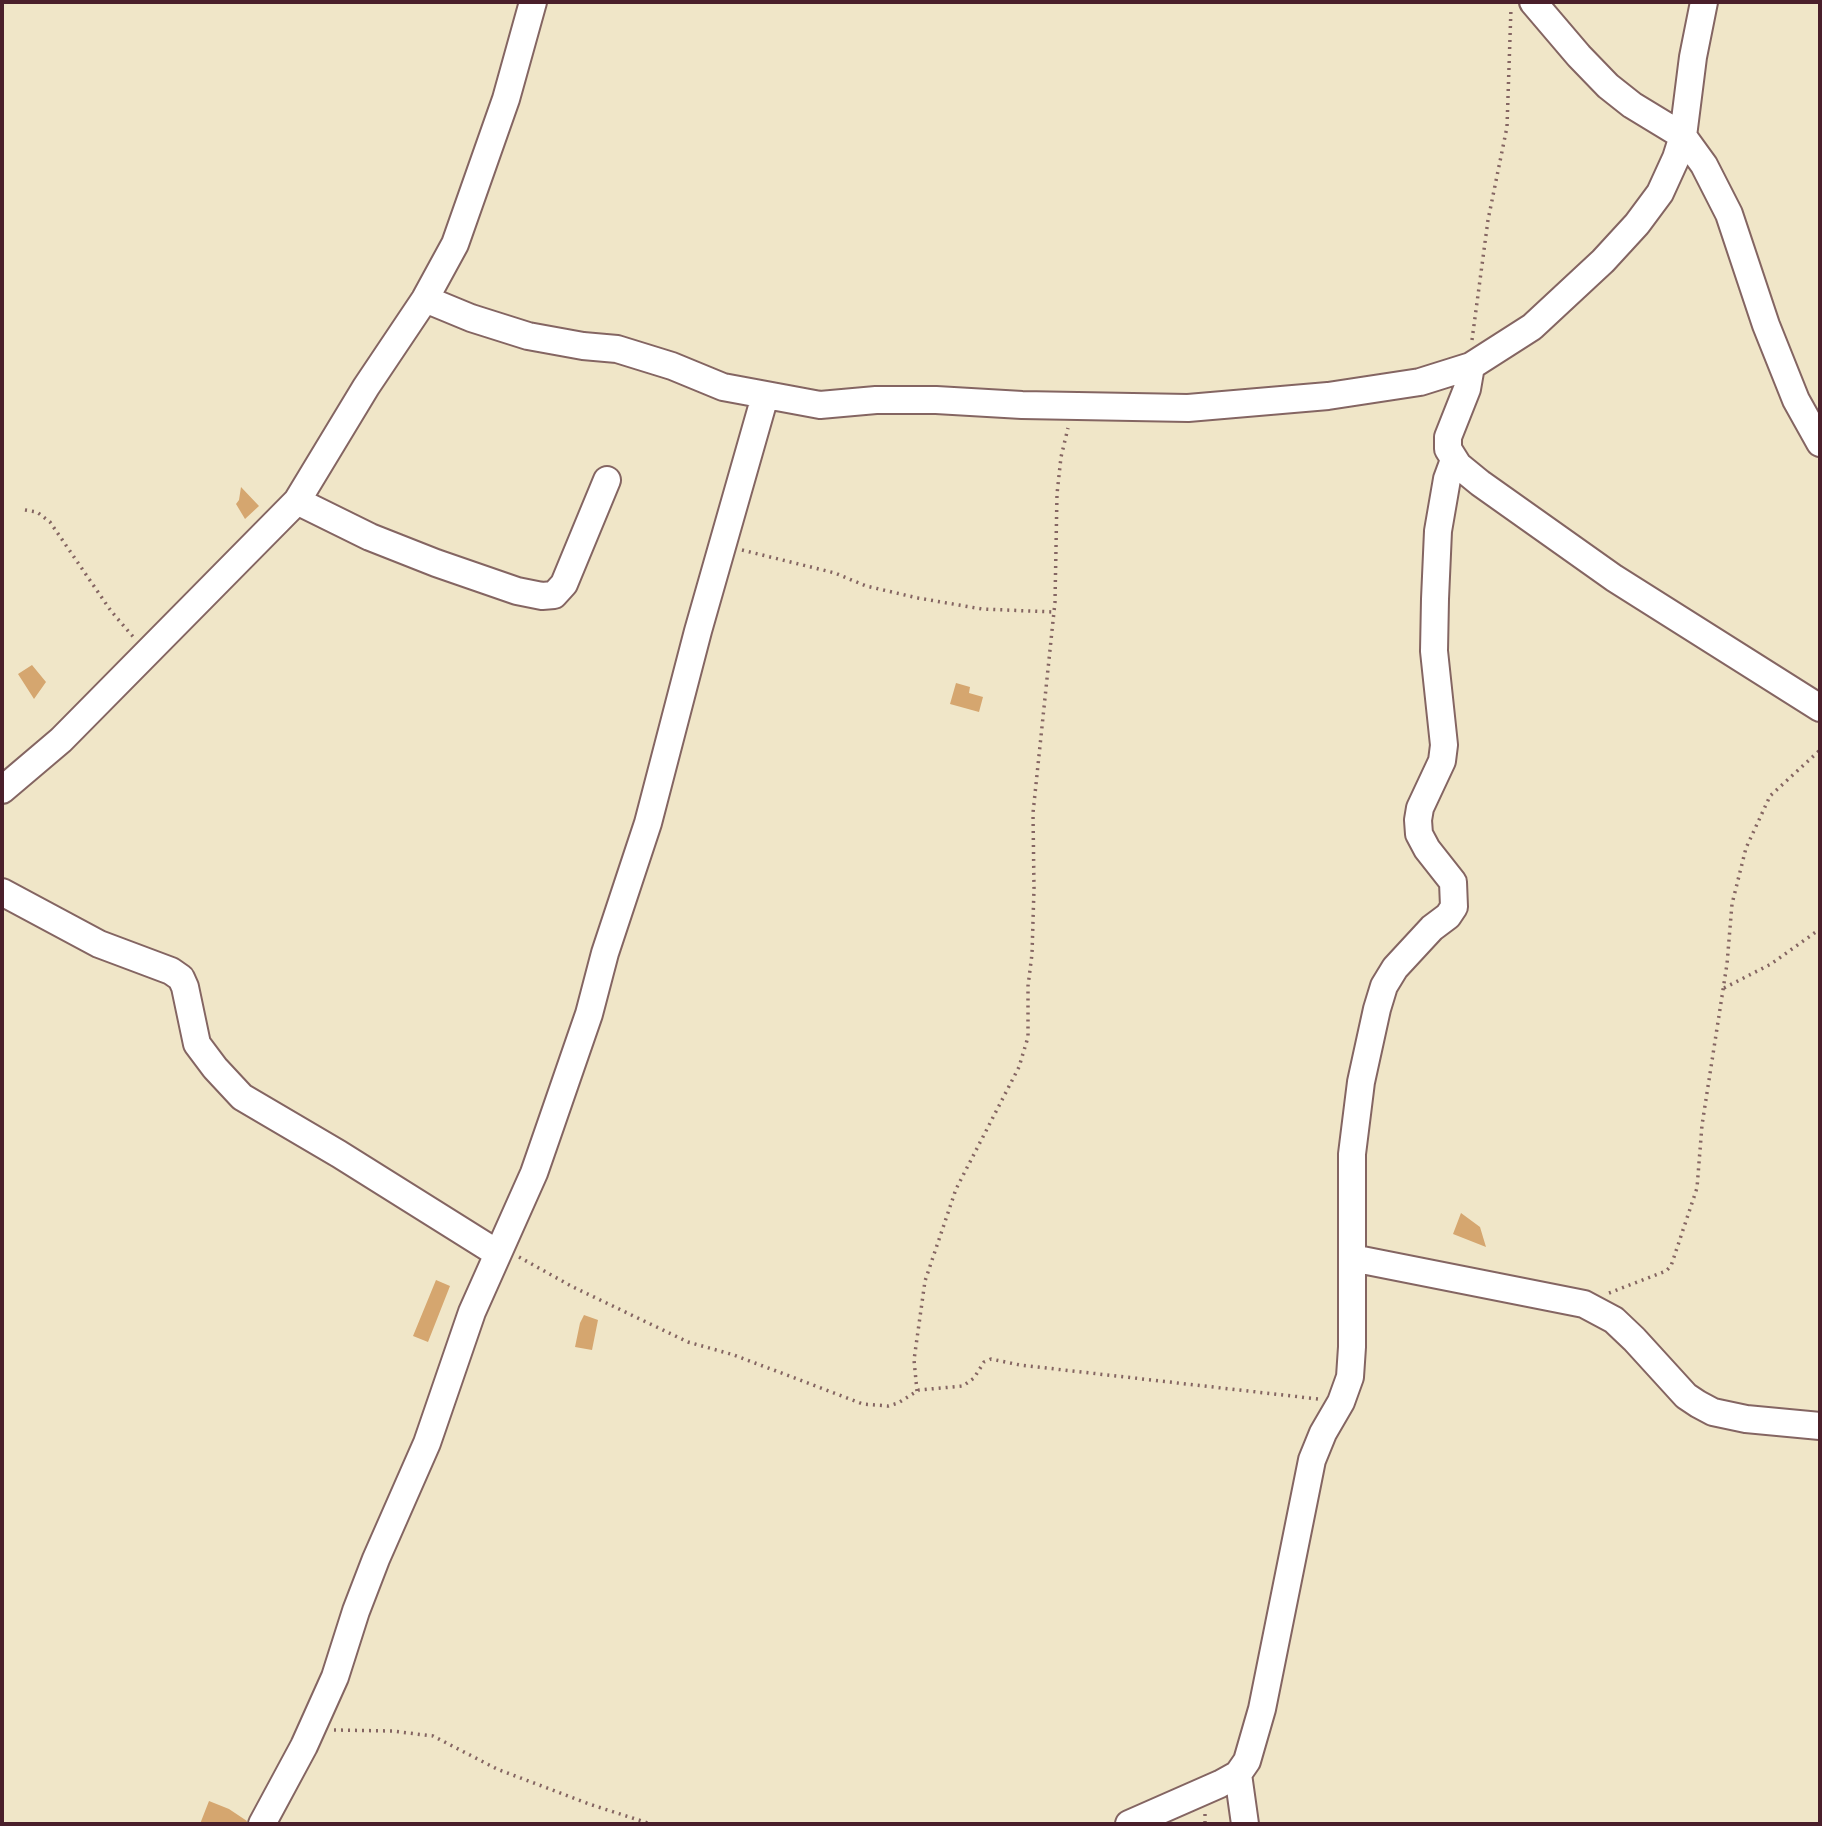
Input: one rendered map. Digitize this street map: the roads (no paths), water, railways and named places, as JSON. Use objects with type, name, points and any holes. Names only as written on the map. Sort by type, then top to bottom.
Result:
[{"type":"street","points":[[2,790],[61,740],[297,501],[373,375],[425,299],[455,244],[506,99],[533,2]]},
{"type":"street","points":[[1533,2],[1608,86],[1632,105],[1683,136],[1704,165],[1729,214],[1766,325],[1796,400],[1820,443]]},
{"type":"street","points":[[425,299],[471,318],[528,336],[617,349],[671,366],[723,387],[820,405],[912,400],[1188,408],[1328,396],[1420,382],[1471,366],[1531,327],[1572,291],[1637,225],[1660,193],[1683,136],[1693,57],[1704,2]]},
{"type":"street","points":[[1471,366],[1467,388],[1447,437],[1448,449],[1454,460],[1480,483],[1614,578],[1820,708]]},
{"type":"street","points":[[262,1824],[304,1746],[335,1677],[376,1559],[416,1472],[472,1312],[534,1173],[589,1014],[605,953],[648,823],[722,544],[765,396]]},
{"type":"street","points":[[1129,1824],[1207,1791],[1238,1774],[1251,1752],[1312,1460],[1323,1433],[1341,1402],[1350,1377],[1352,1154],[1361,1082],[1377,1009],[1384,986],[1395,968],[1454,907],[1453,882],[1427,849],[1419,834],[1418,820],[1420,808],[1442,761],[1444,745],[1434,651],[1435,599],[1438,531],[1447,479],[1454,460]]},
{"type":"street","points":[[297,501],[370,537],[436,563],[517,591],[542,596],[554,595],[564,584],[607,480]]},
{"type":"street","points":[[2,892],[99,944],[171,971],[181,978],[186,987],[197,1044],[242,1097],[498,1249]]},
{"type":"street","points":[[1352,1258],[1584,1304],[1614,1320],[1686,1396],[1713,1412],[1746,1419],[1820,1426]]},
{"type":"street","points":[[1238,1774],[1245,1824]]}]
